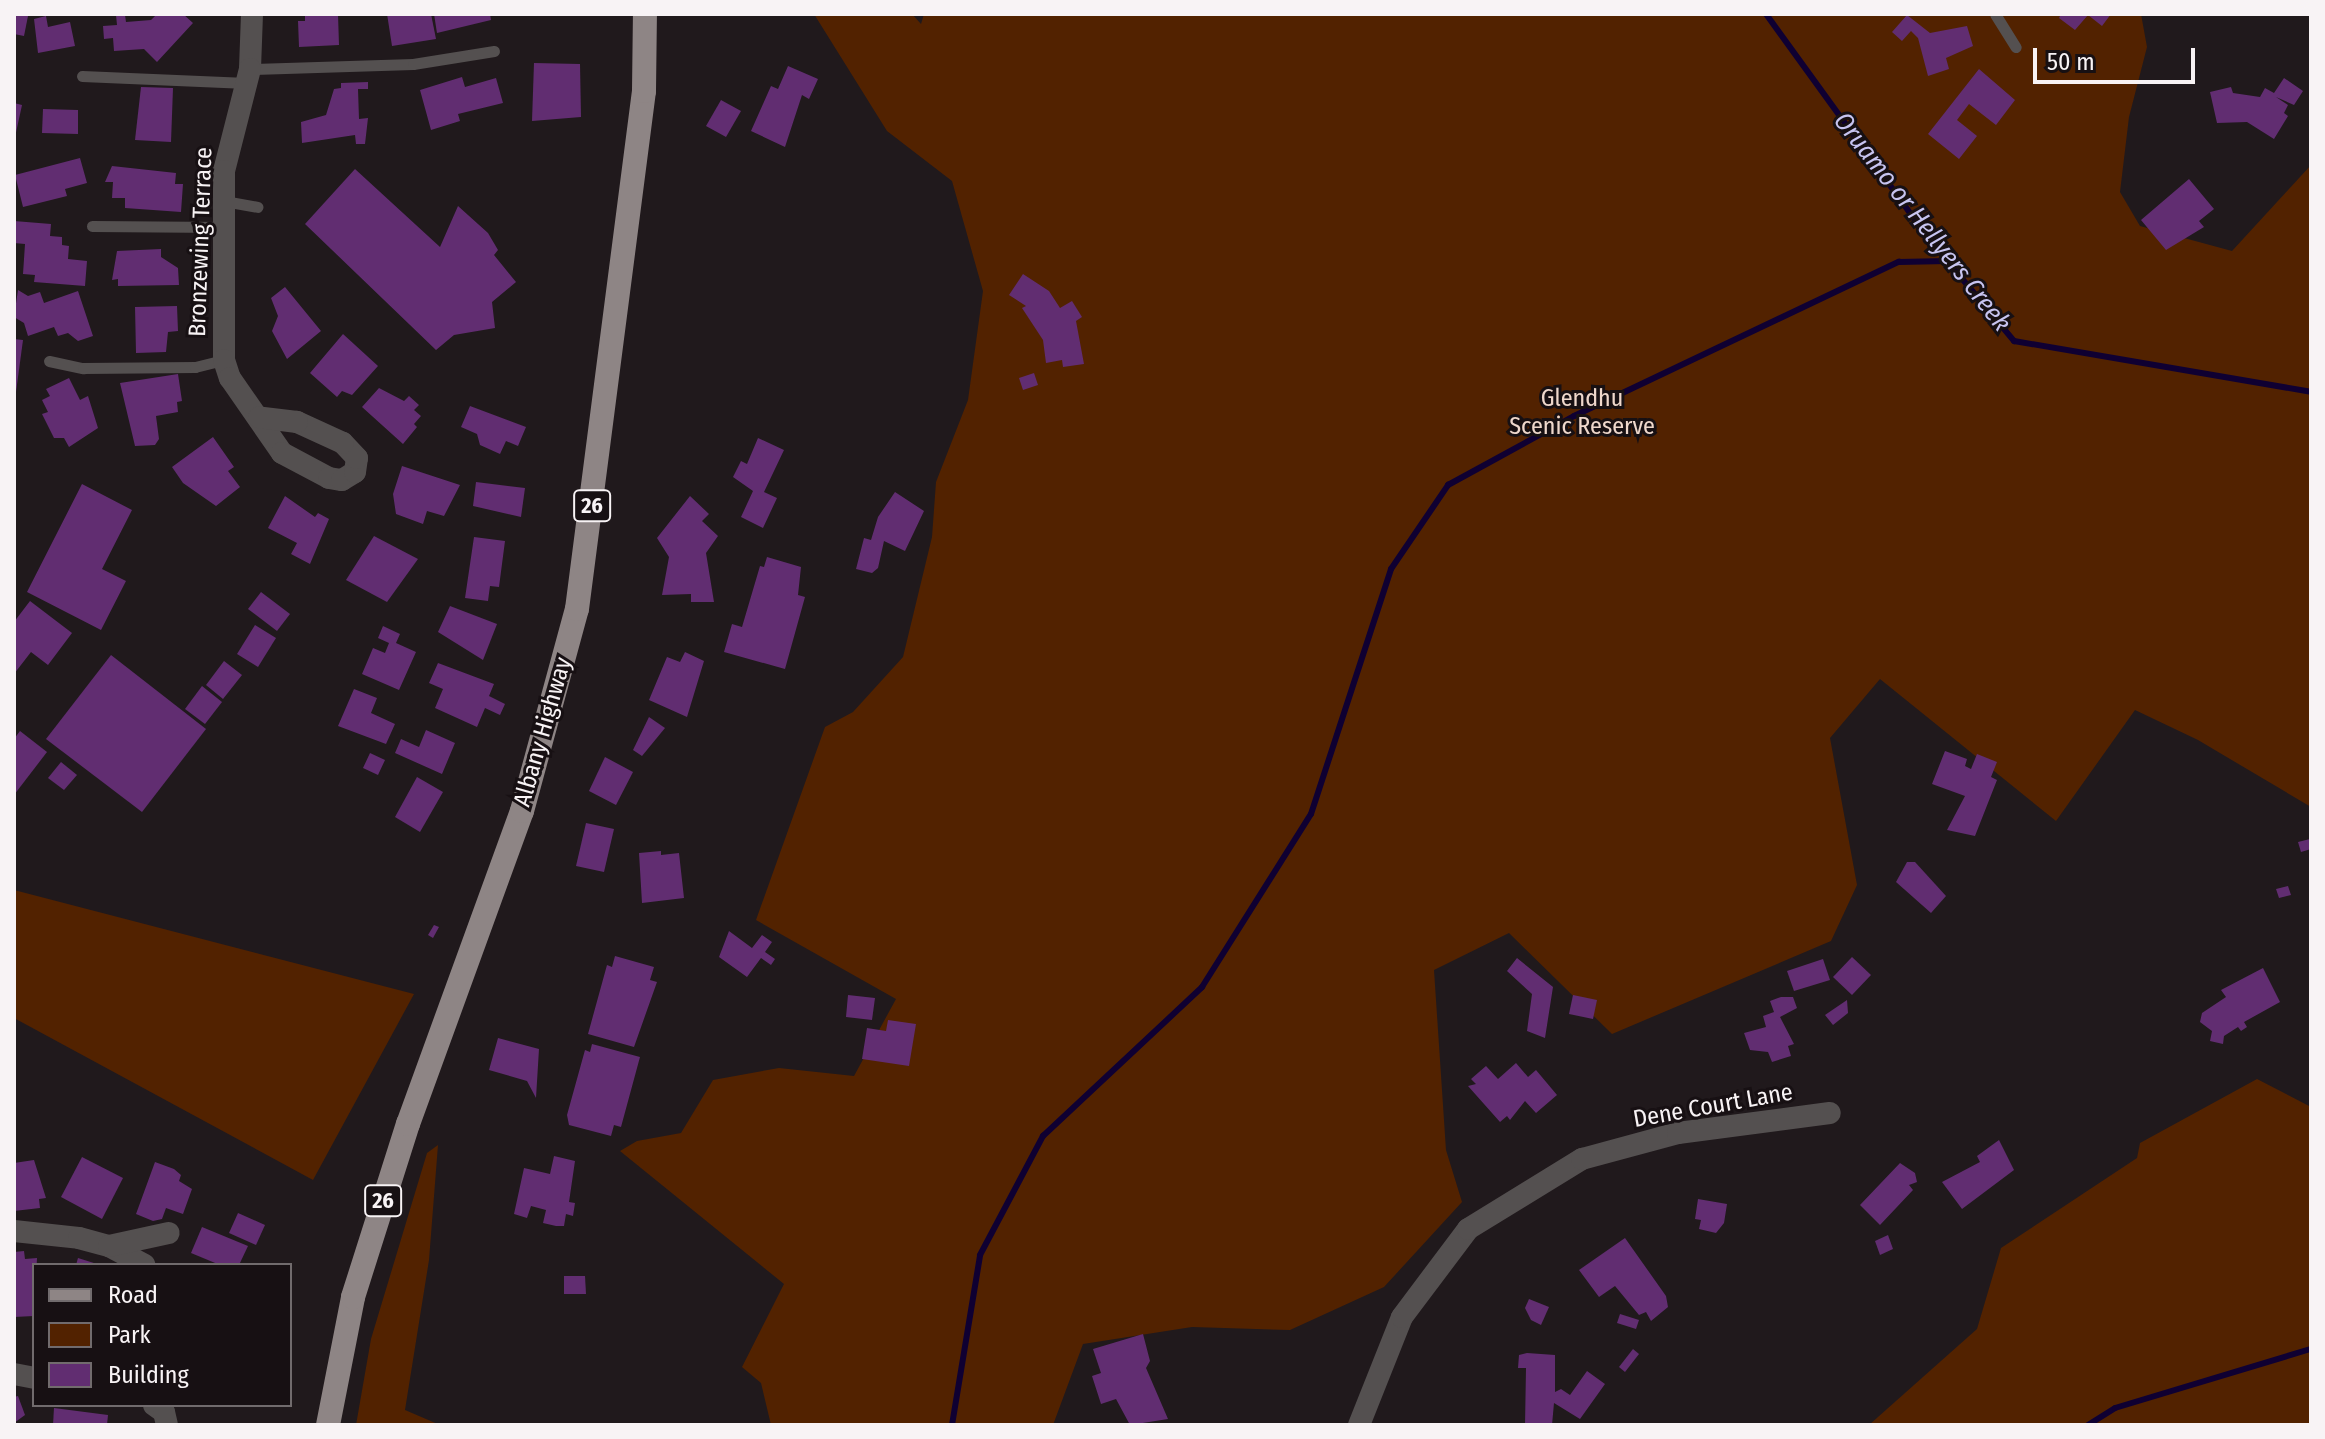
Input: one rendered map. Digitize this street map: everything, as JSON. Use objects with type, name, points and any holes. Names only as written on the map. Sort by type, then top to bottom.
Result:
[{"type":"main road","name":"Albany Highway","points":[[328,1425],[353,1297],[408,1124],[522,811],[577,609],[644,91],[645,14]]},
{"type":"street","name":"Bronzewing Terrace","points":[[252,14],[248,76],[227,148],[223,227],[224,360],[230,378],[259,417]]},
{"type":"street","name":"Dene Court Lane","points":[[1359,1425],[1402,1317],[1468,1229],[1582,1159],[1678,1133],[1830,1113]]},
{"type":"street","points":[[14,1231],[64,1235],[109,1246],[140,1263]]},
{"type":"street","points":[[109,1246],[169,1233]]},
{"type":"street","points":[[157,1407],[164,1412],[167,1425]]},
{"type":"lane","points":[[1995,14],[2016,47]]},
{"type":"lane","points":[[82,76],[248,76],[413,64],[494,51]]},
{"type":"lane","points":[[224,201],[257,207]]},
{"type":"lane","points":[[92,226],[223,227]]},
{"type":"lane","points":[[49,361],[83,368],[195,367],[224,360]]},
{"type":"green space","name":"Glendhu Scenic Reserve","points":[[814,14],[912,14],[921,24],[924,14],[2141,14],[2147,47],[2129,117],[2120,192],[2140,226],[2232,251],[2311,165],[2311,807],[2198,740],[2135,710],[2056,821],[1880,679],[1830,738],[1857,885],[1831,941],[1612,1034],[1509,933],[1434,970],[1446,1150],[1462,1202],[1384,1287],[1290,1330],[1192,1327],[1083,1344],[1053,1425],[771,1425],[761,1383],[742,1367],[784,1284],[620,1151],[637,1141],[681,1133],[713,1080],[779,1068],[854,1076],[896,999],[756,920],[825,727],[853,712],[903,657],[932,537],[936,482],[968,400],[983,291],[952,181],[887,131]]},
{"type":"green space","points":[[14,890],[414,994],[313,1180],[14,1018]]},
{"type":"green space","points":[[2257,1079],[2311,1107],[2311,1425],[1869,1425],[1977,1329],[2001,1248],[2137,1158],[2140,1143]]},
{"type":"green space","points":[[438,1145],[429,1260],[405,1410],[440,1425],[356,1425],[371,1339],[427,1153]]},
{"type":"building","points":[[14,14],[28,16],[24,36],[14,34]]},
{"type":"building","points":[[157,14],[183,14],[193,23],[157,62],[144,49],[114,51],[113,38],[104,39],[103,26],[117,25],[116,15],[125,15],[126,22],[151,20]]},
{"type":"building","points":[[305,14],[338,14],[339,45],[299,47],[298,21],[305,21]]},
{"type":"building","points":[[387,14],[431,14],[436,39],[392,46]]},
{"type":"building","points":[[434,14],[490,14],[491,20],[437,33]]},
{"type":"building","points":[[2061,14],[2111,14],[2102,26],[2088,15],[2075,30],[2059,18]]},
{"type":"building","points":[[1907,15],[1930,33],[1967,26],[1973,46],[1946,58],[1949,69],[1928,76],[1918,38],[1911,31],[1902,41],[1892,32]]},
{"type":"building","points":[[46,16],[48,27],[70,22],[75,46],[38,53],[34,19]]},
{"type":"building","points":[[534,63],[580,64],[581,117],[532,121]]},
{"type":"building","points":[[788,66],[818,79],[809,99],[802,95],[785,147],[751,131],[771,86],[778,89]]},
{"type":"building","points":[[1979,69],[2015,100],[1996,125],[1969,104],[1957,120],[1977,136],[1959,159],[1928,134]]},
{"type":"building","points":[[462,77],[465,87],[496,78],[503,103],[458,114],[460,121],[431,130],[420,90]]},
{"type":"building","points":[[2284,78],[2303,91],[2294,105],[2276,97],[2288,105],[2284,113],[2288,116],[2274,139],[2247,122],[2217,123],[2210,92],[2231,87],[2233,93],[2260,97],[2265,88],[2274,93]]},
{"type":"building","points":[[368,82],[368,89],[358,89],[359,119],[368,118],[365,144],[356,144],[355,135],[302,143],[301,122],[326,115],[334,89],[341,88],[341,83]]},
{"type":"building","points":[[141,87],[173,88],[171,142],[135,140]]},
{"type":"building","points":[[721,100],[741,111],[726,137],[706,126]]},
{"type":"building","points":[[14,103],[22,105],[15,137],[14,137]]},
{"type":"building","points":[[43,109],[78,110],[78,134],[42,133]]},
{"type":"building","points":[[80,158],[87,183],[65,189],[67,196],[23,207],[15,175]]},
{"type":"building","points":[[112,166],[176,173],[175,184],[183,184],[181,212],[125,208],[125,198],[112,198],[113,182],[105,182]]},
{"type":"building","points":[[355,169],[440,247],[458,206],[488,233],[498,250],[494,255],[516,282],[492,302],[495,328],[454,335],[436,350],[305,224]]},
{"type":"building","points":[[2189,179],[2214,209],[2199,221],[2204,227],[2166,250],[2141,220]]},
{"type":"building","points":[[14,221],[51,224],[50,236],[62,237],[62,245],[69,246],[68,259],[87,261],[85,286],[34,282],[35,275],[23,274],[25,244],[14,243]]},
{"type":"building","points":[[161,249],[161,257],[178,268],[179,285],[118,286],[118,279],[112,280],[117,251]]},
{"type":"building","points":[[1023,274],[1049,291],[1060,308],[1072,301],[1082,317],[1076,321],[1084,364],[1063,367],[1062,360],[1046,363],[1043,340],[1022,308],[1026,306],[1009,295]]},
{"type":"building","points":[[285,287],[321,331],[287,359],[272,331],[278,316],[271,298]]},
{"type":"building","points":[[18,290],[28,296],[40,292],[44,303],[78,291],[93,336],[78,341],[68,333],[58,336],[54,327],[28,336],[24,323],[14,317]]},
{"type":"building","points":[[177,306],[178,331],[168,332],[166,352],[136,353],[135,307]]},
{"type":"building","points":[[343,334],[378,366],[352,395],[342,391],[337,397],[310,373]]},
{"type":"building","points":[[14,339],[23,340],[16,392],[14,392]]},
{"type":"building","points":[[1034,373],[1038,385],[1023,390],[1019,378]]},
{"type":"building","points":[[178,374],[182,401],[177,402],[178,412],[156,416],[159,439],[155,445],[135,446],[120,383]]},
{"type":"building","points":[[69,378],[80,400],[88,396],[98,428],[69,447],[64,438],[54,438],[42,414],[48,412],[42,400],[50,396],[46,389]]},
{"type":"building","points":[[379,388],[404,401],[409,396],[419,405],[414,410],[421,416],[414,424],[417,427],[403,444],[362,407]]},
{"type":"building","points":[[470,406],[526,427],[518,446],[506,441],[500,454],[480,445],[477,434],[461,427]]},
{"type":"building","points":[[213,437],[234,467],[228,471],[240,487],[216,506],[183,483],[172,467]]},
{"type":"building","points":[[758,438],[784,450],[764,492],[777,498],[763,528],[741,517],[753,491],[733,477],[741,461],[747,464]]},
{"type":"building","points":[[402,466],[460,485],[444,516],[427,511],[423,524],[396,514],[393,494]]},
{"type":"building","points":[[476,482],[525,488],[521,517],[473,506]]},
{"type":"building","points":[[82,484],[132,510],[102,569],[126,581],[101,630],[27,592]]},
{"type":"building","points":[[895,492],[924,511],[905,551],[884,541],[878,568],[872,573],[856,569],[864,538],[871,540],[878,517]]},
{"type":"building","points":[[285,496],[315,517],[318,513],[329,519],[310,564],[291,554],[297,543],[268,528]]},
{"type":"building","points":[[690,496],[709,514],[702,521],[718,536],[706,553],[714,602],[691,602],[691,594],[662,595],[669,557],[657,538]]},
{"type":"building","points":[[374,536],[418,559],[387,602],[346,580]]},
{"type":"building","points":[[474,537],[505,541],[499,587],[490,586],[488,601],[465,598]]},
{"type":"building","points":[[767,557],[801,567],[798,595],[805,597],[785,669],[724,652],[732,624],[742,627],[760,566],[764,567]]},
{"type":"building","points":[[261,592],[290,614],[277,631],[248,609]]},
{"type":"building","points":[[30,601],[72,633],[48,665],[31,652],[14,674],[14,622]]},
{"type":"building","points":[[450,606],[497,624],[483,660],[438,632]]},
{"type":"building","points":[[255,625],[276,638],[258,667],[237,654]]},
{"type":"building","points":[[383,626],[400,634],[396,643],[416,652],[399,690],[362,674],[373,648],[385,653],[389,643],[378,638]]},
{"type":"building","points":[[685,652],[704,661],[687,717],[649,700],[667,657],[680,662]]},
{"type":"building","points":[[111,655],[206,729],[142,812],[46,739]]},
{"type":"building","points":[[224,661],[242,675],[223,699],[206,685]]},
{"type":"building","points":[[438,663],[494,684],[489,696],[505,704],[500,715],[485,708],[477,727],[435,708],[443,689],[429,683]]},
{"type":"building","points":[[202,686],[222,702],[205,724],[185,709]]},
{"type":"building","points":[[354,689],[377,698],[371,713],[395,724],[386,744],[338,726]]},
{"type":"building","points":[[649,717],[665,728],[642,756],[633,750]]},
{"type":"building","points":[[426,730],[455,743],[442,774],[395,753],[401,739],[419,747]]},
{"type":"building","points":[[20,731],[47,752],[14,795],[14,739]]},
{"type":"building","points":[[1945,751],[1967,759],[1965,766],[1971,769],[1977,754],[1997,762],[1991,777],[1997,780],[1975,836],[1947,830],[1965,796],[1932,784]]},
{"type":"building","points":[[370,753],[385,760],[378,775],[363,768]]},
{"type":"building","points":[[605,757],[633,772],[616,805],[589,791]]},
{"type":"building","points":[[61,762],[77,775],[64,790],[48,778]]},
{"type":"building","points":[[417,777],[443,792],[420,832],[395,817]]},
{"type":"building","points":[[586,823],[614,829],[604,872],[576,866]]},
{"type":"building","points":[[2310,839],[2311,849],[2301,852],[2298,842]]},
{"type":"building","points":[[661,851],[661,855],[679,853],[684,898],[642,903],[639,853]]},
{"type":"building","points":[[1907,862],[1915,862],[1946,896],[1931,913],[1896,882]]},
{"type":"building","points":[[2288,886],[2291,895],[2279,898],[2276,889]]},
{"type":"building","points":[[434,925],[439,927],[433,938],[428,935]]},
{"type":"building","points":[[729,931],[752,948],[762,935],[772,942],[765,952],[775,959],[771,965],[761,958],[747,977],[719,957]]},
{"type":"building","points":[[615,956],[654,967],[650,980],[657,982],[634,1047],[588,1034],[607,965],[612,967]]},
{"type":"building","points":[[1852,957],[1871,975],[1852,995],[1833,977]]},
{"type":"building","points":[[1517,958],[1553,987],[1545,1038],[1527,1031],[1532,994],[1507,971]]},
{"type":"building","points":[[1823,959],[1830,980],[1794,991],[1787,971]]},
{"type":"building","points":[[2263,968],[2280,1002],[2244,1022],[2247,1027],[2241,1031],[2238,1027],[2224,1036],[2223,1044],[2210,1041],[2212,1031],[2200,1022],[2202,1013],[2226,997],[2221,990]]},
{"type":"building","points":[[848,995],[875,998],[872,1020],[846,1017]]},
{"type":"building","points":[[1573,995],[1597,1000],[1593,1019],[1569,1014]]},
{"type":"building","points":[[1793,997],[1797,1008],[1780,1017],[1794,1044],[1788,1046],[1791,1056],[1772,1062],[1768,1052],[1750,1050],[1744,1033],[1766,1027],[1763,1016],[1774,1012],[1770,1001]]},
{"type":"building","points":[[1847,1000],[1848,1013],[1833,1025],[1825,1015]]},
{"type":"building","points":[[888,1020],[916,1024],[909,1066],[862,1059],[867,1028],[886,1031]]},
{"type":"building","points":[[498,1038],[539,1049],[536,1098],[527,1081],[489,1070]]},
{"type":"building","points":[[592,1044],[640,1057],[621,1127],[614,1125],[611,1136],[569,1125],[567,1115],[585,1050],[590,1052]]},
{"type":"building","points":[[1516,1063],[1528,1077],[1536,1070],[1557,1095],[1536,1113],[1525,1101],[1510,1120],[1507,1116],[1500,1122],[1468,1086],[1476,1084],[1471,1079],[1486,1066],[1498,1079]]},
{"type":"building","points":[[1999,1140],[2014,1170],[1962,1209],[1942,1182],[1980,1162],[1977,1156]]},
{"type":"building","points":[[554,1156],[575,1161],[569,1202],[575,1203],[573,1216],[566,1214],[564,1226],[543,1223],[546,1210],[531,1206],[527,1218],[514,1214],[524,1168],[550,1174]]},
{"type":"building","points":[[82,1157],[123,1178],[102,1219],[61,1197]]},
{"type":"building","points":[[34,1160],[46,1198],[39,1199],[40,1208],[14,1211],[14,1163]]},
{"type":"building","points":[[155,1162],[174,1169],[181,1175],[179,1181],[192,1189],[183,1214],[166,1208],[162,1219],[153,1221],[136,1214]]},
{"type":"building","points":[[1900,1163],[1915,1173],[1917,1182],[1909,1185],[1913,1190],[1880,1225],[1860,1205]]},
{"type":"building","points":[[1698,1199],[1727,1204],[1724,1223],[1716,1233],[1699,1229],[1701,1220],[1695,1219]]},
{"type":"building","points":[[238,1213],[265,1225],[256,1245],[229,1233]]},
{"type":"building","points":[[202,1227],[248,1246],[240,1263],[215,1263],[191,1253]]},
{"type":"building","points":[[1888,1235],[1893,1249],[1880,1255],[1875,1241]]},
{"type":"building","points":[[1625,1238],[1666,1296],[1668,1307],[1651,1321],[1646,1312],[1639,1315],[1615,1286],[1599,1297],[1579,1270]]},
{"type":"building","points":[[24,1251],[25,1259],[37,1258],[37,1263],[32,1263],[32,1316],[14,1317],[14,1252]]},
{"type":"building","points":[[78,1258],[94,1263],[77,1263]]},
{"type":"building","points":[[564,1276],[585,1276],[586,1294],[564,1294]]},
{"type":"building","points":[[1529,1299],[1549,1307],[1541,1325],[1531,1320],[1525,1308]]},
{"type":"building","points":[[1620,1314],[1639,1320],[1636,1329],[1617,1323]]},
{"type":"building","points":[[1143,1334],[1150,1361],[1146,1368],[1168,1419],[1130,1425],[1116,1399],[1101,1404],[1092,1376],[1101,1373],[1093,1349]]},
{"type":"building","points":[[1633,1349],[1639,1354],[1625,1372],[1619,1367]]},
{"type":"building","points":[[1519,1355],[1555,1355],[1555,1392],[1561,1389],[1570,1395],[1587,1371],[1605,1384],[1580,1419],[1554,1403],[1552,1425],[1525,1425],[1526,1368],[1518,1368]]},
{"type":"building","points":[[18,1396],[25,1415],[14,1423],[14,1397]]},
{"type":"building","points":[[54,1408],[108,1415],[107,1425],[53,1425]]},
{"type":"waterway","name":"Oruamo or Hellyers Creek","points":[[1766,14],[1929,239],[2014,341],[2311,392]]},
{"type":"waterway","points":[[952,1425],[980,1255],[1043,1136],[1202,987],[1311,814],[1391,569],[1448,485],[1574,416],[1899,262],[1947,261]]},
{"type":"waterway","points":[[2088,1425],[2115,1408],[2311,1349]]}]
